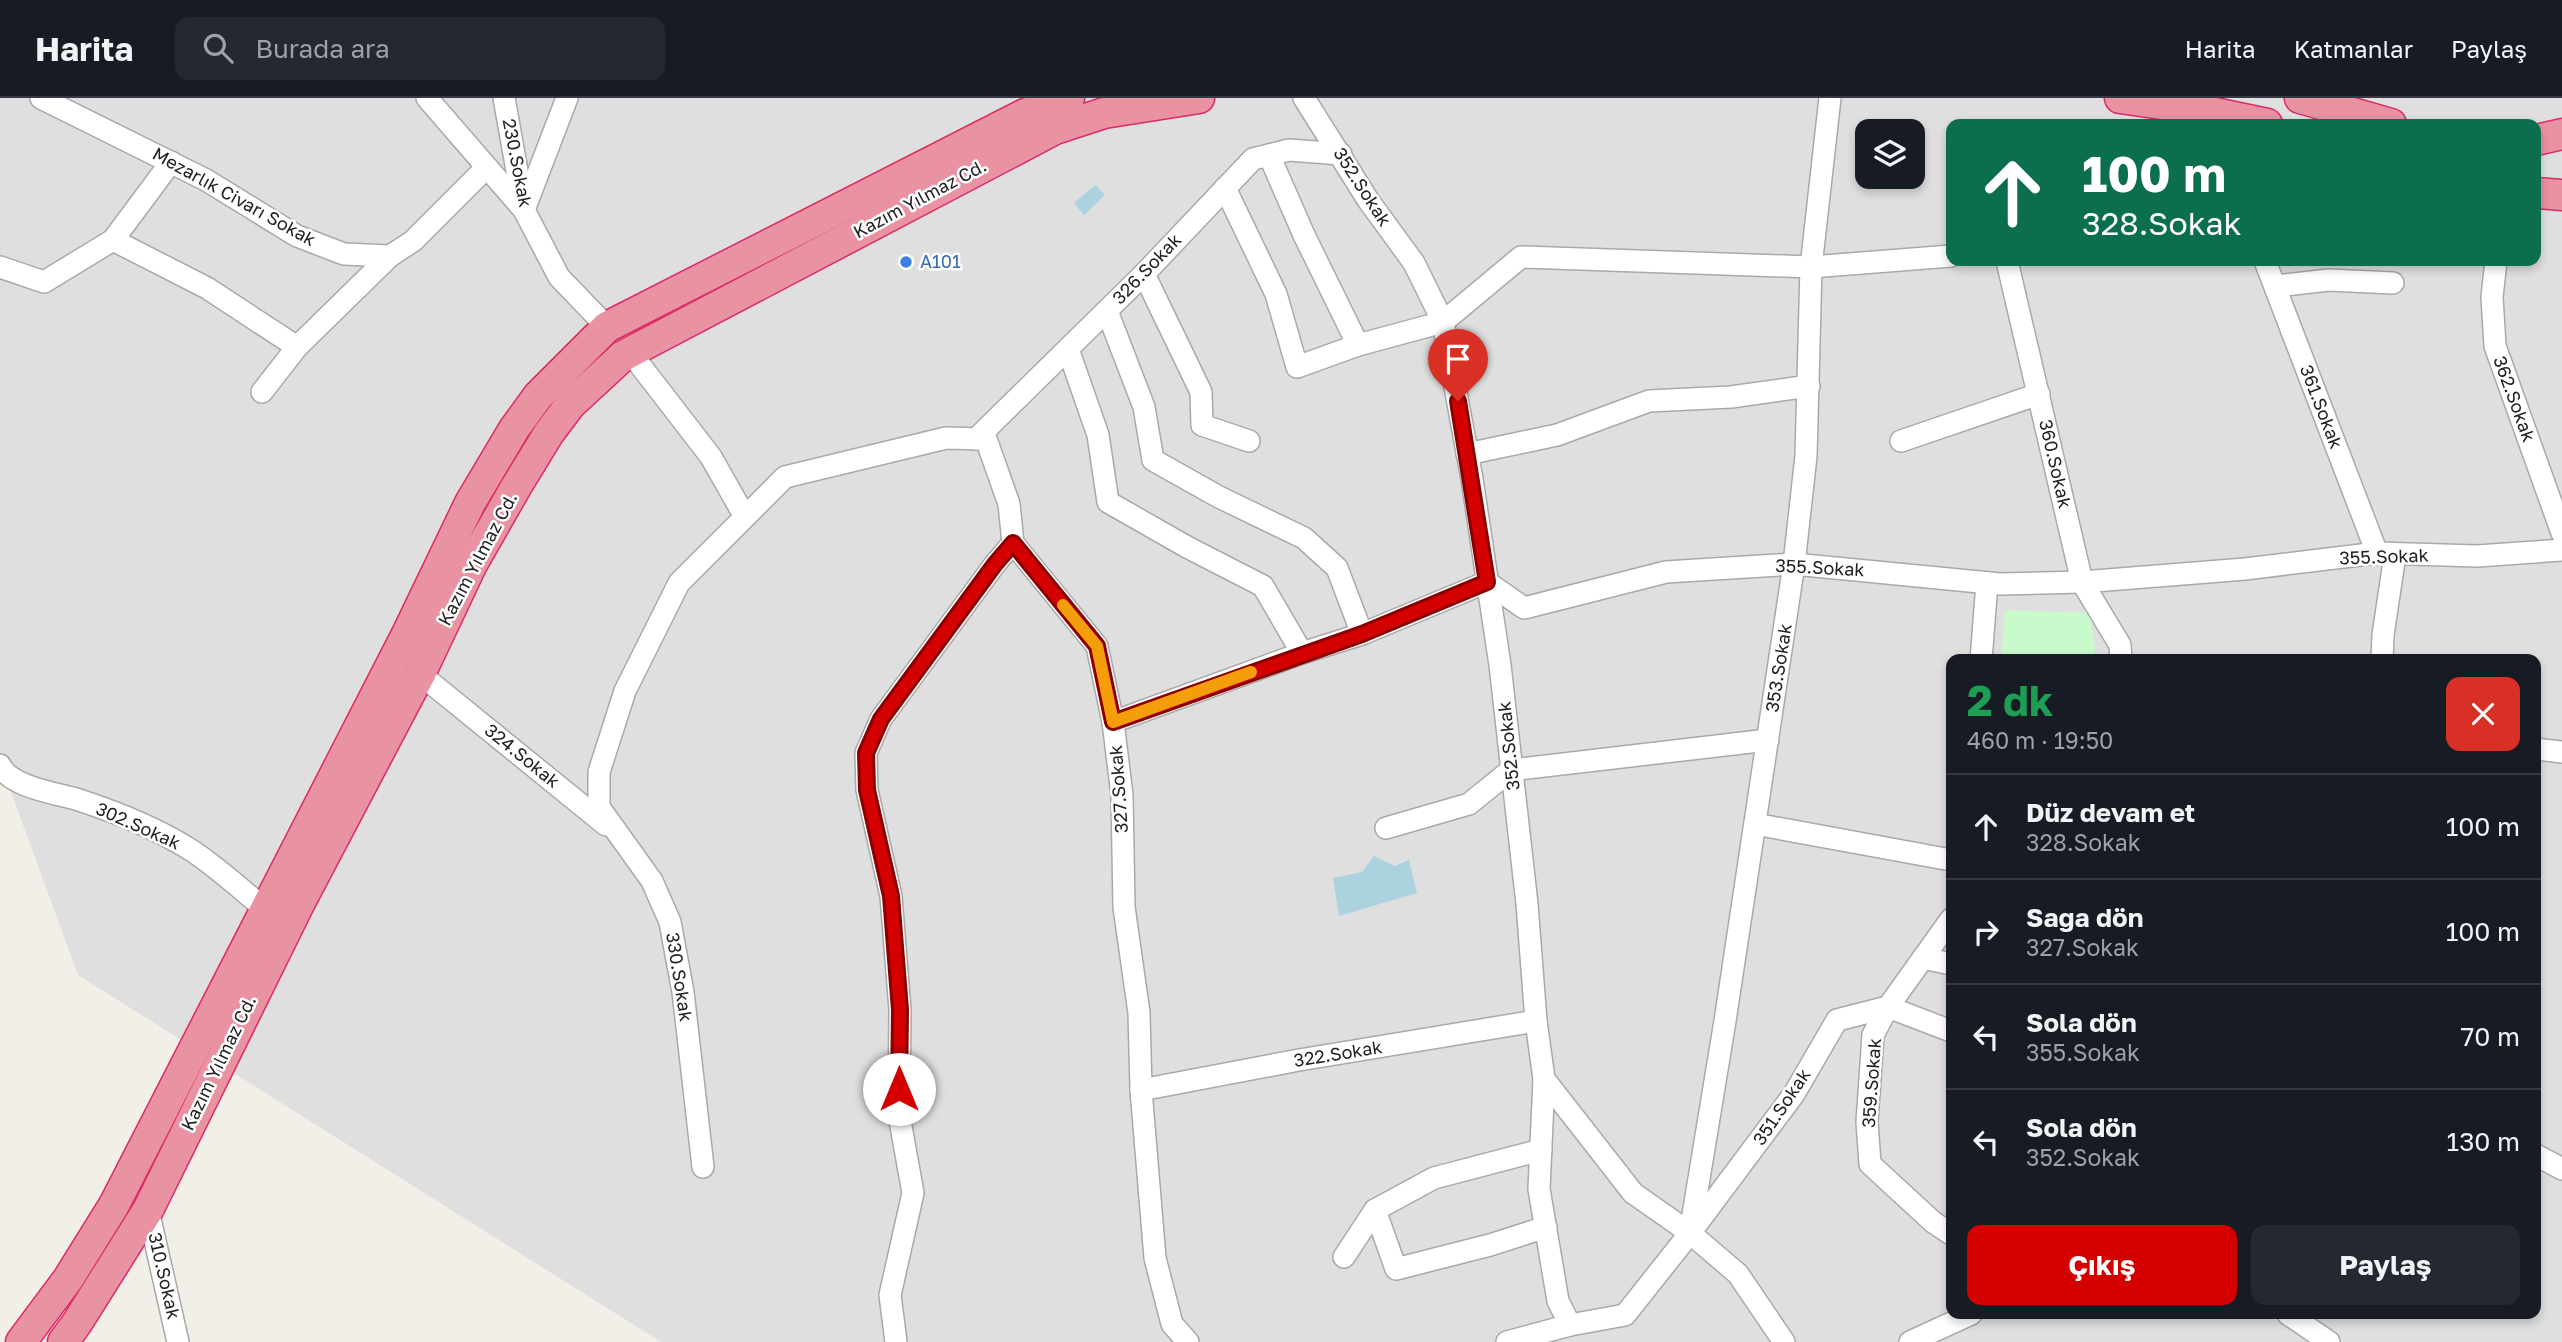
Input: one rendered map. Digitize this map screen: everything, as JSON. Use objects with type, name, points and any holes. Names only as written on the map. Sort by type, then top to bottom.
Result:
[{"type":"highway","name":"Kazım Yılmaz Cd.","points":[[21,1342],[68,1279],[114,1205],[402,644],[470,503],[513,429],[538,396],[607,327],[1024,114],[1069,98]]},
{"type":"highway","name":"Kazım Yılmaz Cd.","points":[[63,1342],[148,1210],[300,902],[420,674],[472,564],[549,433],[570,405],[630,352],[1055,128],[1104,113],[1199,98]]},
{"type":"highway","points":[[2120,98],[2209,118]]},
{"type":"highway","points":[[2300,98],[2374,119]]},
{"type":"highway","points":[[2541,139],[2562,134]]},
{"type":"highway","points":[[2541,193],[2562,195]]},
{"type":"street","name":"Mezarlık Civarı Sokak","points":[[41,98],[171,162],[254,208],[297,236],[344,254],[390,256]]},
{"type":"street","points":[[427,98],[524,210],[567,98]]},
{"type":"street","name":"230.Sokak","points":[[504,98],[524,210],[559,277],[607,327]]},
{"type":"street","name":"352.Sokak","points":[[1304,98],[1341,153],[1368,200],[1414,263],[1443,322],[1487,582],[1527,904],[1536,1021],[1544,1079],[1539,1189],[1558,1301],[1570,1325]]},
{"type":"street","name":"353.Sokak","points":[[1690,1233],[1794,564],[1805,456],[1811,267],[1830,98]]},
{"type":"street","name":"326.Sokak","points":[[976,439],[1143,274],[1253,159],[1289,150],[1341,153]]},
{"type":"street","points":[[1269,155],[1304,235],[1358,345]]},
{"type":"street","points":[[0,267],[44,282],[113,240],[171,162]]},
{"type":"street","points":[[262,393],[297,346],[390,256],[412,241],[486,168]]},
{"type":"street","points":[[1225,188],[1276,294],[1297,367],[1358,345],[1443,322],[1521,257],[1811,267],[1946,256]]},
{"type":"street","points":[[113,240],[207,288],[297,346]]},
{"type":"street","name":"360.Sokak","points":[[2008,266],[2082,582],[2120,645],[2121,654]]},
{"type":"street","name":"361.Sokak","points":[[2267,266],[2386,554],[2382,654]]},
{"type":"street","name":"362.Sokak","points":[[2495,266],[2492,297],[2495,346],[2562,533]]},
{"type":"street","points":[[1143,274],[1201,392],[1202,425],[1249,441]]},
{"type":"street","points":[[2276,286],[2329,280],[2393,283]]},
{"type":"street","points":[[1107,310],[1144,407],[1153,460],[1219,497],[1304,538],[1337,568],[1362,634]]},
{"type":"street","points":[[1068,349],[1098,435],[1108,502],[1263,586],[1302,653]]},
{"type":"street","points":[[630,352],[711,457],[745,517],[785,477],[946,438],[986,439],[1009,504],[1013,543],[881,719],[866,753],[867,790],[891,896],[900,1010],[899,1115],[913,1193],[890,1295],[896,1342]]},
{"type":"street","points":[[1467,454],[1556,435],[1649,401],[1731,397],[1809,386]]},
{"type":"street","points":[[1901,441],[2039,394]]},
{"type":"street","name":"330.Sokak","points":[[703,1167],[682,992],[670,922],[652,880],[599,807],[599,772],[625,691],[679,583],[745,517]]},
{"type":"street","name":"327.Sokak","points":[[1013,543],[1097,646],[1113,722],[1122,795],[1124,908],[1139,1013],[1141,1090],[1154,1258],[1172,1324],[1188,1342]]},
{"type":"street","name":"355.Sokak","points":[[1487,582],[1524,608],[1667,572],[1794,564],[1987,583],[2082,582],[2386,554],[2477,556],[2562,550]]},
{"type":"street","points":[[1113,722],[1362,634],[1487,582]]},
{"type":"street","points":[[1982,654],[1987,583]]},
{"type":"street","name":"324.Sokak","points":[[420,674],[624,839]]},
{"type":"street","points":[[1386,828],[1469,804],[1511,770],[1768,740]]},
{"type":"street","points":[[2541,749],[2562,752]]},
{"type":"street","name":"302.Sokak","points":[[0,765],[3,771],[32,788],[77,799],[142,824],[194,852],[265,909]]},
{"type":"street","points":[[1755,824],[1946,859]]},
{"type":"street","name":"359.Sokak","points":[[1946,926],[1888,1007],[1873,1035],[1867,1122],[1870,1164],[1946,1231]]},
{"type":"street","points":[[1923,958],[1946,963]]},
{"type":"street","points":[[1888,1007],[1946,1029]]},
{"type":"street","name":"351.Sokak","points":[[1507,1342],[1570,1325],[1625,1315],[1794,1094],[1837,1020],[1888,1007]]},
{"type":"street","name":"322.Sokak","points":[[1141,1090],[1299,1060],[1536,1021]]},
{"type":"street","points":[[1544,1079],[1633,1193],[1690,1233],[1738,1274],[1784,1342]]},
{"type":"street","points":[[1344,1257],[1375,1210],[1434,1178],[1541,1150]]},
{"type":"street","points":[[2541,1158],[2562,1169]]},
{"type":"street","name":"310.Sokak","points":[[148,1210],[178,1342]]},
{"type":"street","points":[[1375,1210],[1396,1269],[1490,1245],[1546,1227]]},
{"type":"street","points":[[1910,1342],[1960,1319]]},
{"type":"street","points":[[2295,1319],[2329,1342]]},
{"type":"shaded area","points":[[0,98],[2562,98],[2562,1342],[661,1342],[78,975],[0,762]]},
{"type":"green space","points":[[2005,610],[2090,613],[2095,654],[2001,654]]},
{"type":"water","points":[[1095,185],[1105,195],[1084,215],[1074,203]]},
{"type":"water","points":[[1374,856],[1395,866],[1409,860],[1417,893],[1339,916],[1333,878],[1362,872]]},
{"type":"slow traffic","points":[[1063,605],[1097,646],[1113,722],[1251,672]]},
{"type":"place","name":"A101","points":[[906,262]]},
{"type":"route","points":[[899,1089],[900,1010],[891,896],[867,790],[866,753],[881,719],[995,564],[1013,543],[1097,646],[1113,722],[1362,634],[1487,582],[1458,401]]}]
